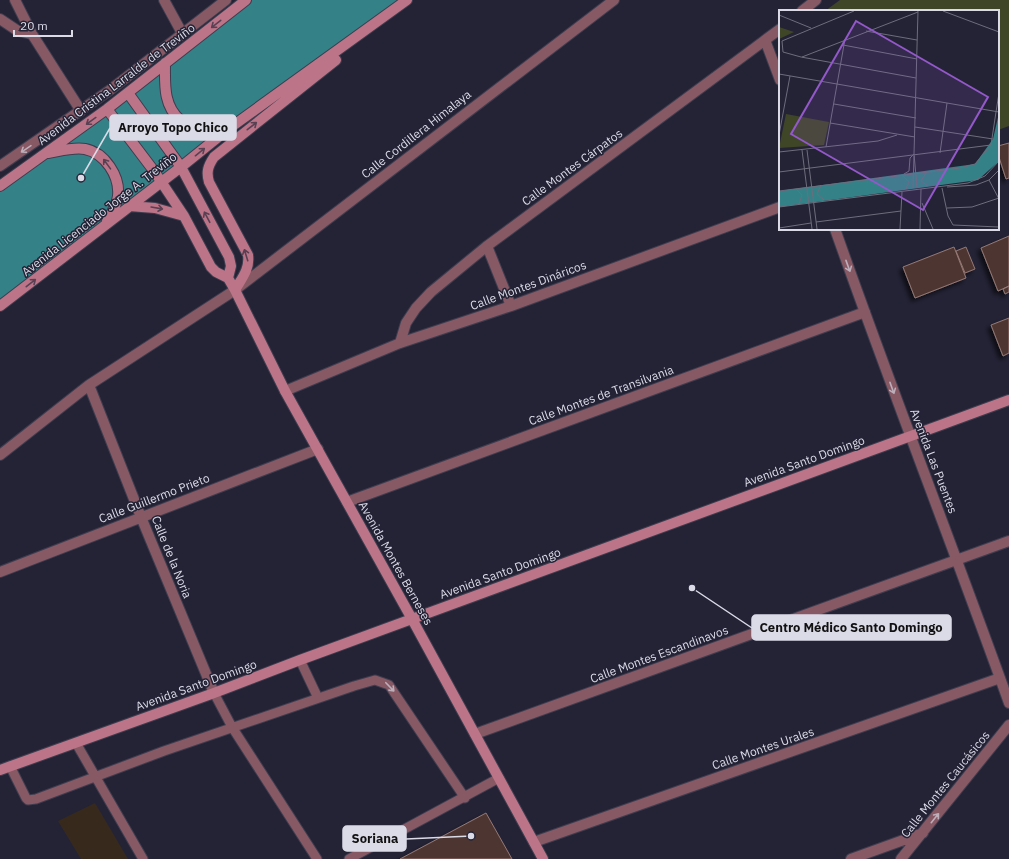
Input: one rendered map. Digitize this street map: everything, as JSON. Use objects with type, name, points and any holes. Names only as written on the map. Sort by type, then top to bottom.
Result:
[{"type":"main road","name":"Avenida Cristina Larralde de Treviño","points":[[0,186],[107,109],[246,0]]},
{"type":"main road","name":"Avenida Licenciado Jorge A. Treviño","points":[[0,306],[227,130],[407,0]]},
{"type":"main road","points":[[235,290],[246,272],[249,262],[248,255],[209,182],[207,175],[208,167],[214,157],[360,41],[387,15]]},
{"type":"main road","points":[[165,63],[168,105],[172,113],[181,122],[191,128],[227,130]]},
{"type":"main road","points":[[128,93],[181,167],[229,257],[231,266],[228,278]]},
{"type":"main road","name":"Avenida Montes Berneses","points":[[107,109],[154,171],[184,216],[211,267],[216,272],[228,278],[235,290],[286,390],[543,859]]},
{"type":"main road","points":[[46,154],[77,148],[86,149],[98,154],[106,160],[118,187],[118,198],[105,225]]},
{"type":"main road","points":[[129,206],[155,208],[184,216]]},
{"type":"main road","name":"Avenida Santo Domingo","points":[[0,770],[214,693],[300,660],[1009,400]]},
{"type":"street","points":[[15,0],[32,34],[81,111]]},
{"type":"street","points":[[164,0],[182,33]]},
{"type":"street","points":[[0,166],[81,111],[226,0]]},
{"type":"street","name":"Calle Cordillera Himalaya","points":[[0,455],[89,384],[235,290],[614,0]]},
{"type":"street","points":[[803,10],[816,0]]},
{"type":"street","points":[[0,19],[18,30],[32,34]]},
{"type":"street","name":"Calle Montes Cárpatos","points":[[400,343],[406,322],[416,308],[431,292],[487,246],[779,29]]},
{"type":"street","points":[[765,40],[779,77]]},
{"type":"street","name":"Calle Montes Dináricos","points":[[286,390],[400,343],[511,306],[779,207]]},
{"type":"street","name":"Avenida Las Puentes","points":[[835,230],[910,436],[958,560],[1009,703]]},
{"type":"street","points":[[487,246],[511,306]]},
{"type":"street","name":"Calle Montes de Transilvania","points":[[347,502],[865,312]]},
{"type":"street","name":"Calle de la Noria","points":[[89,384],[141,517],[214,693]]},
{"type":"street","name":"Calle Guillermo Prieto","points":[[0,572],[318,449]]},
{"type":"street","name":"Calle Montes Escandinavos","points":[[475,734],[1009,541]]},
{"type":"street","name":"Calle Montes Urales","points":[[534,842],[1000,678]]},
{"type":"street","name":"Calle Montes Caucásicos","points":[[901,859],[1009,725]]},
{"type":"street","points":[[851,859],[923,833]]},
{"type":"lane","points":[[300,660],[318,698]]},
{"type":"lane","points":[[10,766],[24,795],[28,800],[36,800],[164,751],[375,680],[383,681],[390,685],[465,798]]},
{"type":"lane","points":[[214,693],[232,727],[317,859]]},
{"type":"lane","points":[[76,743],[142,859]]},
{"type":"lane","points":[[348,859],[465,798],[499,778]]},
{"type":"shaded area","points":[[245,0],[407,0],[0,306],[0,186]]},
{"type":"shaded area","points":[[840,0],[1009,0],[1009,126],[999,130],[999,10],[826,10]]},
{"type":"shaded area","points":[[95,803],[128,859],[81,859],[58,821]]},
{"type":"building","points":[[1009,143],[1009,178],[1006,179],[999,157],[999,146]]},
{"type":"building","points":[[1009,236],[1009,286],[998,291],[981,248]]},
{"type":"building","points":[[954,247],[966,278],[915,298],[903,267]]},
{"type":"building","points":[[966,247],[975,269],[965,273],[956,251]]},
{"type":"building","points":[[1009,286],[1009,292],[1005,294],[1003,289]]},
{"type":"building","points":[[1009,318],[1009,353],[1003,356],[991,325]]},
{"type":"building","points":[[486,813],[512,859],[400,859]]},
{"type":"place","name":"Arroyo Topo Chico","points":[[81,178]]},
{"type":"place","name":"Centro Médico Santo Domingo","points":[[692,588]]},
{"type":"place","name":"Soriana","points":[[471,836]]}]
